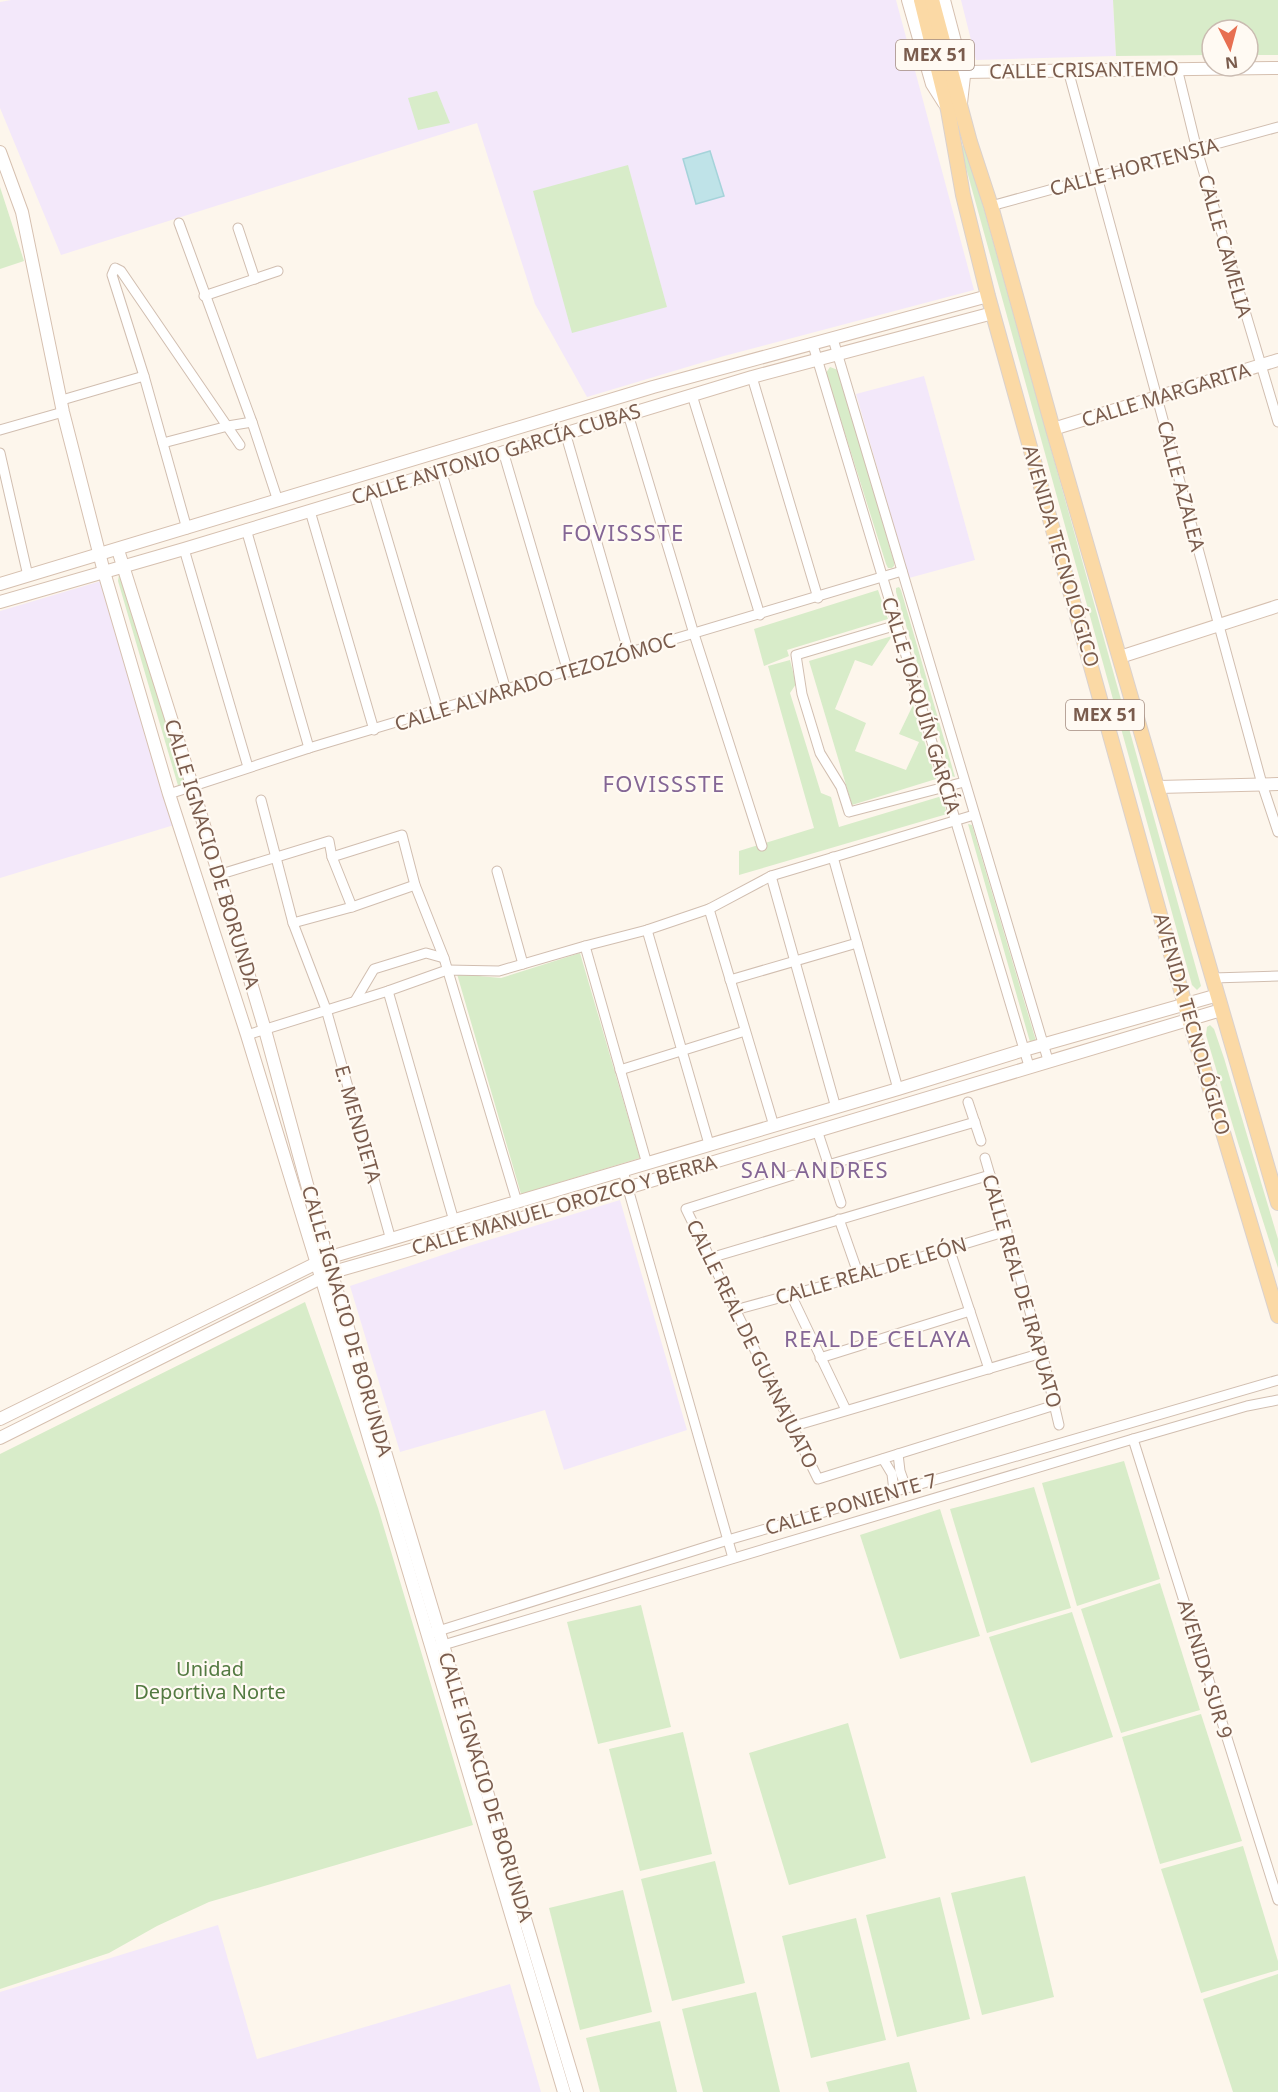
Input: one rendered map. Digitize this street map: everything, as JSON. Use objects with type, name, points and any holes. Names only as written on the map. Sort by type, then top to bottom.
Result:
[{"type":"main road","name":"AVENIDA TECNOLÓGICO","points":[[921,0],[954,109],[990,206],[1278,1203]]},
{"type":"main road","name":"AVENIDA TECNOLÓGICO","points":[[932,0],[954,109],[963,195],[988,296],[1189,1019],[1278,1316]]},
{"type":"street","points":[[908,0],[932,84],[954,109]]},
{"type":"street","points":[[944,0],[963,72],[954,109]]},
{"type":"street","name":"CALLE CAMELIA","points":[[1177,68],[1197,150],[1278,422]]},
{"type":"street","name":"CALLE CRISANTEMO","points":[[963,72],[1278,68]]},
{"type":"street","name":"CALLE AZALEA","points":[[1068,70],[1262,784],[1278,832]]},
{"type":"street","name":"CALLE HORTENSIA","points":[[990,206],[1278,127]]},
{"type":"street","name":"CALLE IGNACIO DE BORUNDA","points":[[0,152],[22,212],[63,406],[104,572],[169,794],[327,1275],[439,1630],[438,1647],[564,2092]]},
{"type":"street","points":[[179,223],[252,422],[278,501]]},
{"type":"street","points":[[238,228],[255,279]]},
{"type":"street","points":[[187,529],[144,376],[112,275],[115,268],[121,271],[240,445]]},
{"type":"street","points":[[204,296],[278,271]]},
{"type":"street","name":"CALLE ANTONIO GARCÍA CUBAS","points":[[0,584],[653,387],[988,296]]},
{"type":"street","name":"CALLE ANTONIO GARCÍA CUBAS","points":[[0,602],[184,549],[752,377],[993,313]]},
{"type":"street","points":[[887,324],[891,340]]},
{"type":"street","name":"CALLE JOAQUÍN GARCÍA","points":[[833,339],[1048,1060]]},
{"type":"street","name":"CALLE JOAQUÍN GARCÍA","points":[[813,345],[1029,1066]]},
{"type":"street","name":"CALLE MARGARITA","points":[[1053,429],[1278,360]]},
{"type":"street","points":[[0,430],[144,376]]},
{"type":"street","points":[[752,377],[818,598]]},
{"type":"street","points":[[653,387],[659,405]]},
{"type":"street","points":[[692,395],[760,615]]},
{"type":"street","points":[[628,414],[694,634],[762,846]]},
{"type":"street","points":[[163,443],[252,422]]},
{"type":"street","points":[[565,432],[629,654]]},
{"type":"street","points":[[503,451],[568,672]]},
{"type":"street","points":[[0,453],[28,576]]},
{"type":"street","points":[[441,470],[506,690]]},
{"type":"street","points":[[373,491],[438,710]]},
{"type":"street","points":[[310,511],[374,730]]},
{"type":"street","points":[[246,529],[309,748]]},
{"type":"street","points":[[184,549],[248,767]]},
{"type":"street","name":"CALLE IGNACIO DE BORUNDA","points":[[118,550],[192,785],[265,1030],[321,1260]]},
{"type":"street","name":"CALLE ALVARADO TEZOZÓMOC","points":[[169,794],[309,748],[818,598],[902,571]]},
{"type":"street","points":[[1119,657],[1278,606]]},
{"type":"street","points":[[897,625],[796,655],[802,694],[820,753],[841,787],[849,812],[964,782]]},
{"type":"street","points":[[1158,788],[1278,784]]},
{"type":"street","name":"E. MENDIETA","points":[[261,800],[293,923],[326,1009],[391,1240]]},
{"type":"street","points":[[247,1035],[447,970],[499,971],[647,930],[709,909],[771,876],[974,815]]},
{"type":"street","points":[[333,857],[402,835],[416,885],[444,958],[517,1202]]},
{"type":"street","points":[[218,875],[329,841],[352,907]]},
{"type":"street","points":[[833,857],[898,1089]]},
{"type":"street","points":[[497,871],[524,964]]},
{"type":"street","points":[[771,876],[836,1108]]},
{"type":"street","points":[[293,923],[352,907],[416,885]]},
{"type":"street","points":[[709,909],[774,1126]]},
{"type":"street","points":[[647,930],[709,1144]]},
{"type":"street","points":[[730,980],[857,943]]},
{"type":"street","points":[[585,946],[647,1164]]},
{"type":"street","points":[[355,1001],[374,969],[426,953],[444,958]]},
{"type":"street","points":[[1213,978],[1278,976]]},
{"type":"street","points":[[388,991],[454,1221]]},
{"type":"street","name":"CALLE MANUEL OROZCO Y BERRA","points":[[0,1419],[321,1260],[1024,1050],[1218,995]]},
{"type":"street","name":"CALLE MANUEL OROZCO Y BERRA","points":[[0,1438],[327,1275],[627,1188],[1221,1010]]},
{"type":"street","points":[[620,1070],[745,1031]]},
{"type":"street","points":[[968,1102],[981,1141]]},
{"type":"street","points":[[828,1165],[975,1122]]},
{"type":"street","points":[[817,1130],[841,1203]]},
{"type":"street","name":"CALLE REAL DE IRAPUATO","points":[[985,1158],[1042,1353],[1059,1425]]},
{"type":"street","points":[[623,1171],[733,1558]]},
{"type":"street","name":"CALLE REAL DE GUANAJUATO","points":[[793,1174],[686,1209],[818,1479],[883,1459]]},
{"type":"street","points":[[710,1258],[990,1175]]},
{"type":"street","points":[[839,1219],[859,1276]]},
{"type":"street","name":"CALLE REAL DE LEÓN","points":[[735,1310],[859,1276],[1006,1231]]},
{"type":"street","points":[[950,1248],[988,1369]]},
{"type":"street","name":"CALLE IGNACIO DE BORUNDA","points":[[327,1275],[427,1635],[438,1647],[577,2092]]},
{"type":"street","points":[[791,1295],[846,1410]]},
{"type":"street","points":[[820,1358],[970,1311]]},
{"type":"street","points":[[791,1427],[1042,1353]]},
{"type":"street","name":"CALLE PONIENTE 7","points":[[427,1635],[728,1540],[1278,1380]]},
{"type":"street","name":"CALLE PONIENTE 7","points":[[438,1647],[1133,1439],[1247,1406],[1278,1400]]},
{"type":"street","points":[[894,1491],[892,1473],[883,1459],[1055,1405]]},
{"type":"street","name":"AVENIDA SUR 9","points":[[1133,1439],[1278,1900]]},
{"type":"street","points":[[898,1454],[900,1472],[906,1488]]},
{"type":"shaded area","points":[[11,0],[896,0],[974,290],[724,356],[587,397],[535,304],[477,123],[61,255],[0,108],[0,2]]},
{"type":"shaded area","points":[[961,0],[1113,0],[1116,56],[976,60]]},
{"type":"shaded area","points":[[924,376],[975,560],[909,578],[856,394]]},
{"type":"shaded area","points":[[101,581],[174,825],[0,878],[0,611]]},
{"type":"shaded area","points":[[620,1200],[687,1430],[564,1470],[545,1410],[400,1452],[350,1286],[472,1245]]},
{"type":"shaded area","points":[[218,1925],[257,2059],[510,1984],[541,2092],[0,2092],[0,1992]]},
{"type":"green space","points":[[1113,0],[1278,0],[1278,55],[1260,55],[1260,18],[1200,18],[1200,55],[1116,56]]},
{"type":"green space","points":[[437,91],[450,123],[418,130],[408,98]]},
{"type":"green space","points":[[966,145],[1201,986],[1197,990],[1192,985],[960,146]]},
{"type":"green space","points":[[628,165],[667,307],[572,333],[533,191]]},
{"type":"green space","points":[[0,187],[24,261],[0,269]]},
{"type":"green space","points":[[830,367],[838,370],[840,376],[894,562],[892,568],[888,568],[886,564],[826,373]]},
{"type":"green space","points":[[119,574],[124,579],[185,785],[179,789],[118,581]]},
{"type":"green space","points":[[899,587],[955,777],[951,776],[896,592],[896,588]]},
{"type":"green space","points":[[878,590],[888,619],[787,650],[789,656],[764,666],[754,629]]},
{"type":"green space","points":[[892,636],[872,666],[855,660],[835,709],[866,723],[855,751],[906,770],[919,742],[899,734],[913,705],[936,779],[852,805],[809,661]]},
{"type":"green space","points":[[790,660],[796,684],[790,693],[821,793],[831,797],[839,827],[942,796],[947,814],[739,875],[739,851],[814,828],[768,666]]},
{"type":"green space","points":[[968,824],[972,825],[1036,1041],[1030,1042]]},
{"type":"green space","points":[[580,953],[640,1158],[521,1194],[457,974],[501,978]]},
{"type":"green space","points":[[1210,1025],[1214,1029],[1224,1058],[1278,1239],[1278,1268],[1206,1035],[1207,1027]]},
{"type":"green space","name":"Unidad Deportiva Norte","points":[[305,1302],[378,1508],[473,1825],[209,1902],[157,1926],[109,1953],[0,1989],[0,1454]]},
{"type":"green space","points":[[1124,1461],[1160,1579],[1077,1606],[1042,1483]]},
{"type":"green space","points":[[1034,1487],[1071,1608],[987,1633],[950,1509]]},
{"type":"green space","points":[[940,1509],[980,1636],[900,1659],[860,1535]]},
{"type":"green space","points":[[1160,1583],[1200,1710],[1121,1733],[1081,1609]]},
{"type":"green space","points":[[641,1605],[671,1727],[598,1744],[567,1622]]},
{"type":"green space","points":[[1072,1612],[1113,1737],[1031,1763],[989,1637]]},
{"type":"green space","points":[[1201,1714],[1242,1841],[1160,1864],[1122,1737]]},
{"type":"green space","points":[[848,1723],[886,1858],[789,1885],[749,1753]]},
{"type":"green space","points":[[683,1732],[712,1854],[640,1871],[609,1749]]},
{"type":"green space","points":[[1243,1846],[1278,1961],[1278,1970],[1201,1993],[1161,1869]]},
{"type":"green space","points":[[715,1861],[745,1983],[672,2001],[641,1879]]},
{"type":"green space","points":[[1025,1876],[1054,1997],[982,2015],[951,1893]]},
{"type":"green space","points":[[623,1890],[652,2012],[580,2030],[549,1908]]},
{"type":"green space","points":[[940,1897],[970,2019],[897,2037],[866,1915]]},
{"type":"green space","points":[[856,1918],[886,2040],[811,2058],[782,1936]]},
{"type":"green space","points":[[1278,1974],[1278,2092],[1233,2092],[1203,1999]]},
{"type":"green space","points":[[756,1992],[780,2092],[703,2092],[682,2009]]},
{"type":"green space","points":[[660,2021],[677,2092],[600,2092],[586,2038]]},
{"type":"green space","points":[[909,2062],[917,2092],[829,2092],[826,2082]]},
{"type":"water","points":[[710,151],[724,196],[696,204],[683,159]]},
{"type":"district","name":"FOVISSSTE","points":[[623,533]]},
{"type":"district","name":"FOVISSSTE","points":[[664,784]]},
{"type":"district","name":"SAN ANDRES","points":[[815,1170]]},
{"type":"district","name":"REAL DE CELAYA","points":[[878,1339]]}]
